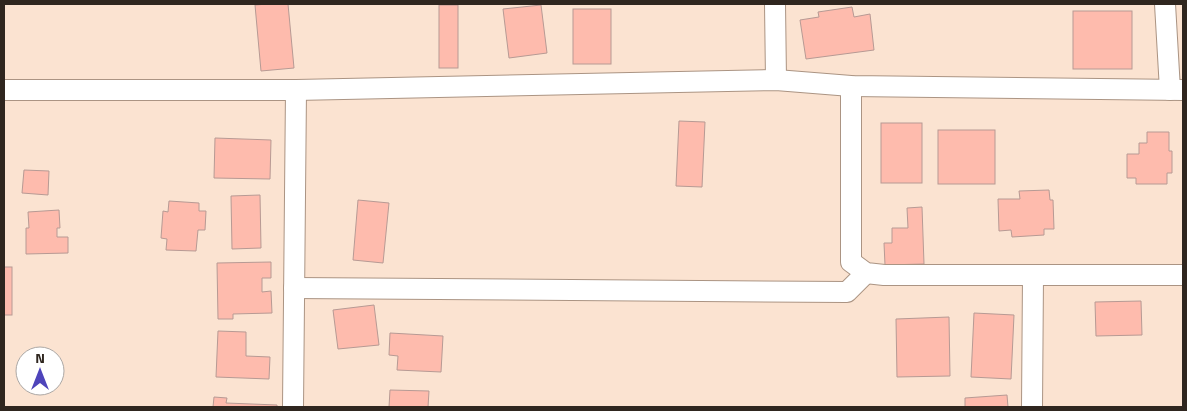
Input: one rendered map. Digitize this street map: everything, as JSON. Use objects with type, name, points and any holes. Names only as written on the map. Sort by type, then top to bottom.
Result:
[{"type":"street","points":[[775,4],[776,80]]},
{"type":"street","points":[[4,90],[296,90],[776,80],[851,86],[1177,90],[1165,4]]},
{"type":"street","points":[[851,86],[851,262],[866,273],[884,276],[1183,275]]},
{"type":"street","points":[[294,407],[296,90]]},
{"type":"street","points":[[294,288],[847,292],[866,273]]},
{"type":"street","points":[[1032,407],[1034,276]]},
{"type":"building","points":[[288,4],[294,68],[261,71],[255,5]]},
{"type":"building","points":[[439,5],[458,5],[458,68],[439,68]]},
{"type":"building","points":[[541,5],[547,53],[509,58],[503,9]]},
{"type":"building","points":[[852,7],[854,17],[870,14],[874,50],[806,59],[800,20],[819,17],[818,12]]},
{"type":"building","points":[[573,9],[611,9],[611,64],[573,64]]},
{"type":"building","points":[[1073,11],[1132,11],[1132,69],[1073,69]]},
{"type":"building","points":[[679,121],[705,122],[702,187],[676,186]]},
{"type":"building","points":[[881,123],[922,123],[922,183],[881,183]]},
{"type":"building","points":[[938,130],[995,130],[995,184],[938,184]]},
{"type":"building","points":[[1147,132],[1169,132],[1169,151],[1172,151],[1172,173],[1167,173],[1167,184],[1136,184],[1136,178],[1127,178],[1127,154],[1139,154],[1139,143],[1147,143]]},
{"type":"building","points":[[215,138],[271,140],[270,179],[214,178]]},
{"type":"building","points":[[24,170],[49,171],[48,195],[22,193]]},
{"type":"building","points":[[1049,190],[1050,200],[1053,200],[1054,229],[1044,229],[1044,235],[1012,237],[1011,230],[999,231],[998,199],[1020,199],[1019,191]]},
{"type":"building","points":[[260,195],[261,248],[232,249],[231,196]]},
{"type":"building","points":[[358,200],[389,203],[383,263],[353,260]]},
{"type":"building","points":[[169,201],[199,203],[199,211],[206,211],[205,230],[198,230],[196,251],[166,250],[167,239],[161,238],[163,211],[168,212]]},
{"type":"building","points":[[922,207],[924,264],[885,265],[884,243],[892,243],[892,228],[908,228],[907,208]]},
{"type":"building","points":[[59,210],[60,228],[57,228],[57,237],[68,237],[68,253],[26,254],[26,228],[29,228],[28,212]]},
{"type":"building","points":[[271,262],[271,278],[262,278],[262,292],[271,291],[272,313],[233,314],[233,319],[218,319],[217,263]]},
{"type":"building","points":[[4,267],[12,267],[12,315],[4,315]]},
{"type":"building","points":[[1141,301],[1142,335],[1096,336],[1095,302]]},
{"type":"building","points":[[374,305],[379,345],[338,349],[333,310]]},
{"type":"building","points":[[974,313],[1014,315],[1011,379],[971,377]]},
{"type":"building","points":[[949,317],[950,376],[897,377],[896,319]]},
{"type":"building","points":[[218,331],[246,332],[246,356],[270,357],[269,379],[216,377]]},
{"type":"building","points":[[390,333],[443,336],[441,372],[397,370],[398,356],[389,355]]},
{"type":"building","points":[[390,390],[429,391],[428,407],[389,407]]},
{"type":"building","points":[[1007,395],[1008,407],[965,407],[965,398]]},
{"type":"building","points":[[214,397],[227,398],[226,403],[277,405],[277,407],[213,407]]}]
